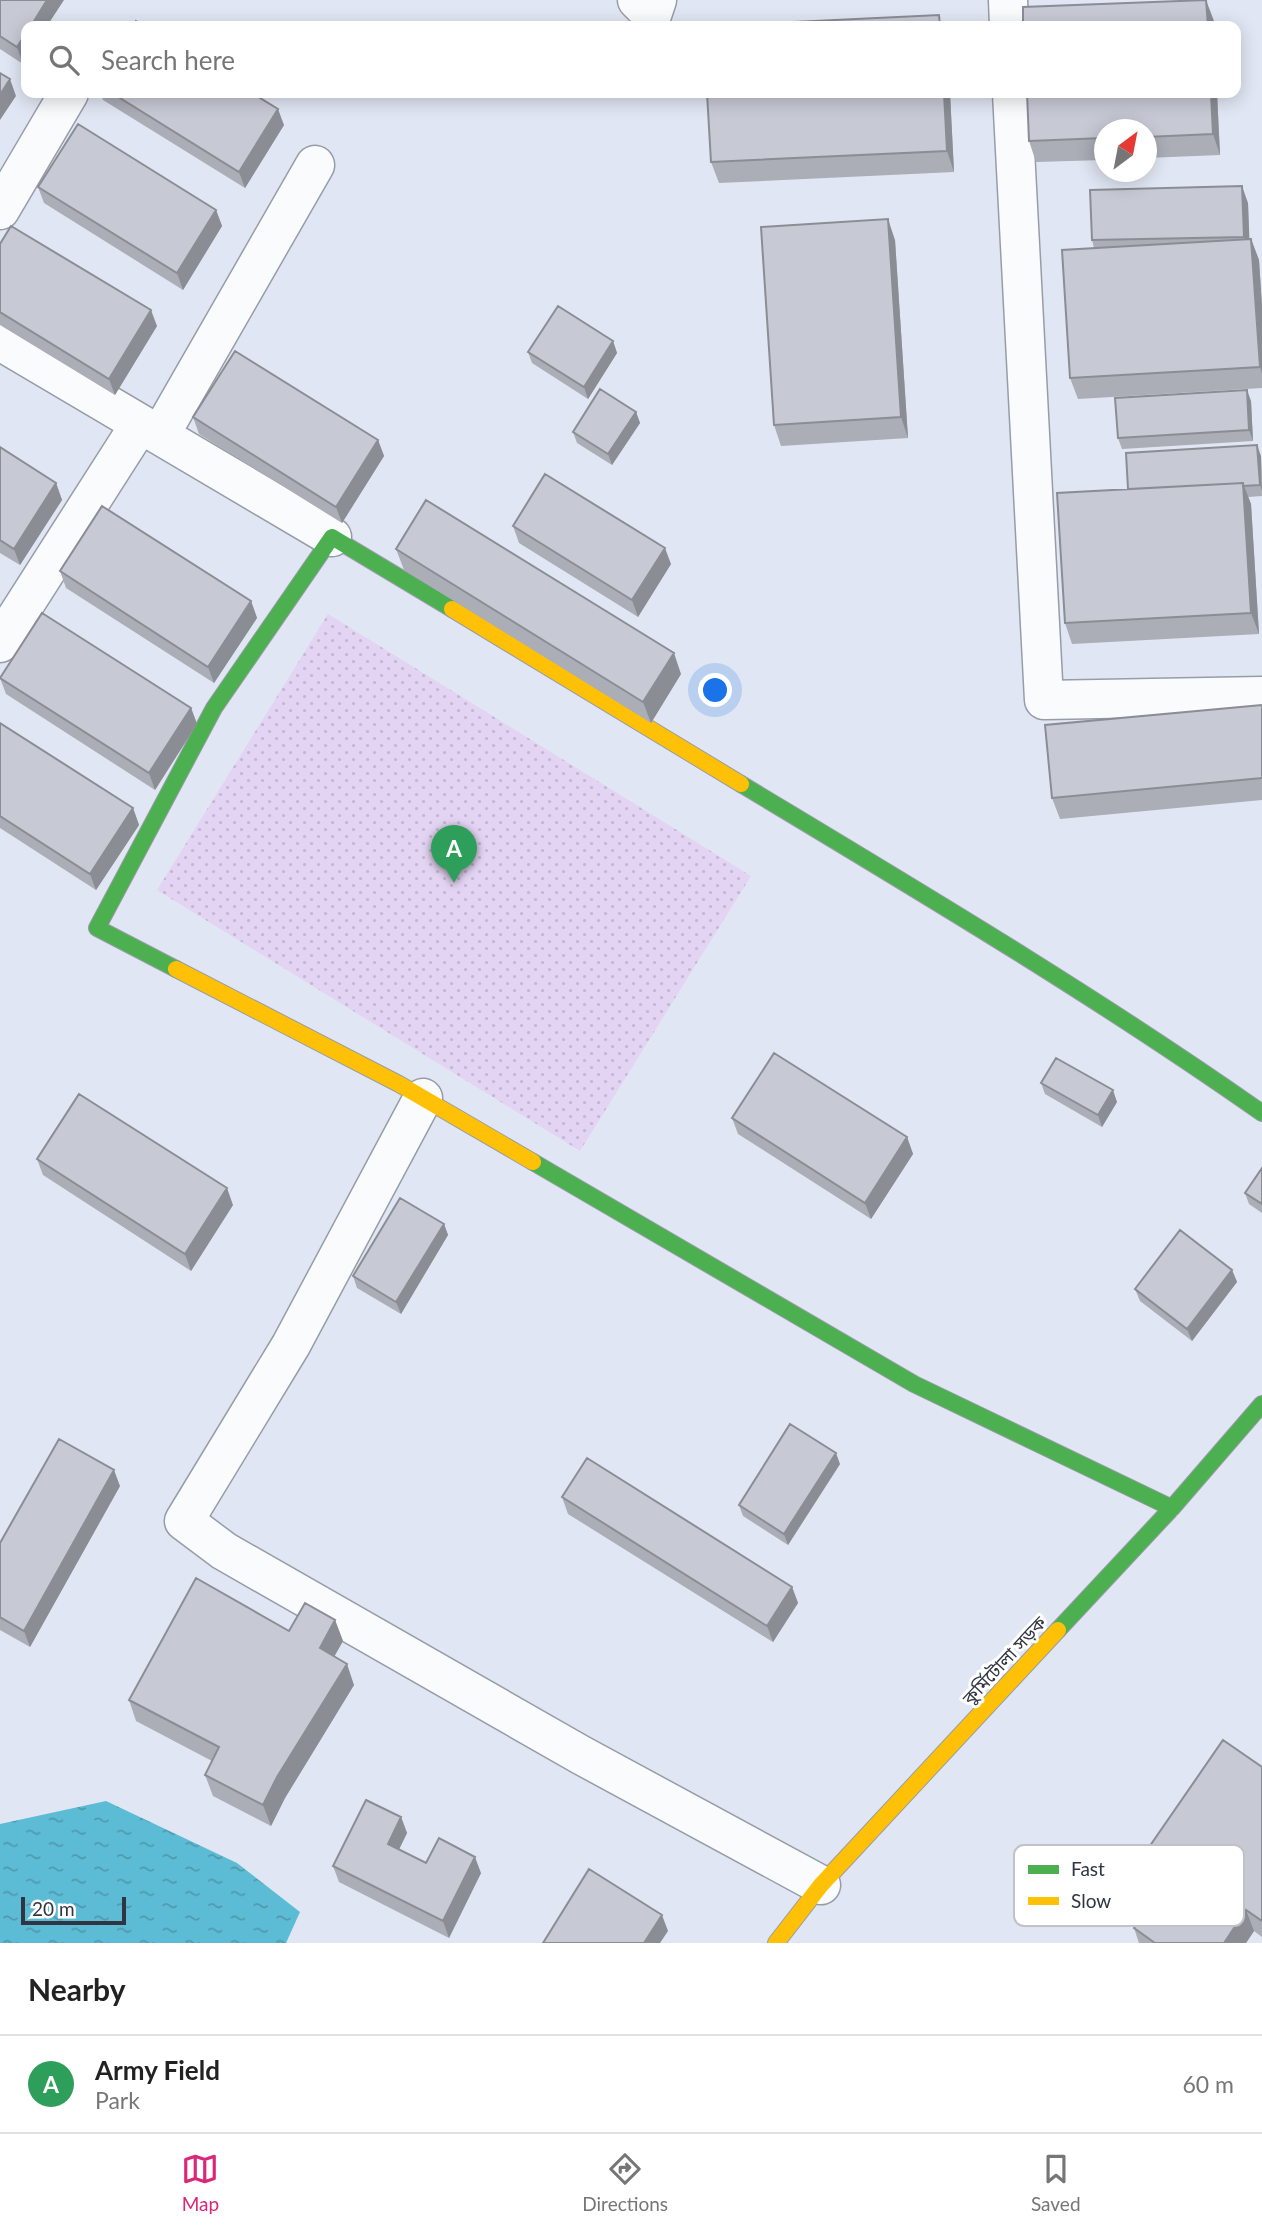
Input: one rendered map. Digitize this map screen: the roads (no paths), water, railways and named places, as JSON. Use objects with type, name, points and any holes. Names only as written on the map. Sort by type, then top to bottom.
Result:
[{"type":"street","points":[[637,0],[652,15],[657,0]]},
{"type":"street","points":[[1008,0],[1009,21]]},
{"type":"street","points":[[0,209],[66,98]]},
{"type":"street","points":[[1013,98],[1044,700],[1262,696]]},
{"type":"street","points":[[0,643],[150,430],[315,165]]},
{"type":"street","points":[[0,341],[332,537],[911,886],[1172,1050],[1262,1113]]},
{"type":"street","points":[[332,537],[214,708],[97,928],[423,1098],[914,1384],[1172,1508]]},
{"type":"street","points":[[423,1098],[291,1345],[184,1521],[224,1551],[581,1755],[821,1885]]},
{"type":"street","name":"কুর্মিটোলা সড়ক","points":[[776,1943],[821,1885],[1172,1508],[1262,1404]]},
{"type":"water","points":[[106,1801],[237,1863],[300,1912],[286,1943],[0,1943],[0,1824]]},
{"type":"place","name":"Army Field","points":[[454,883]]}]
